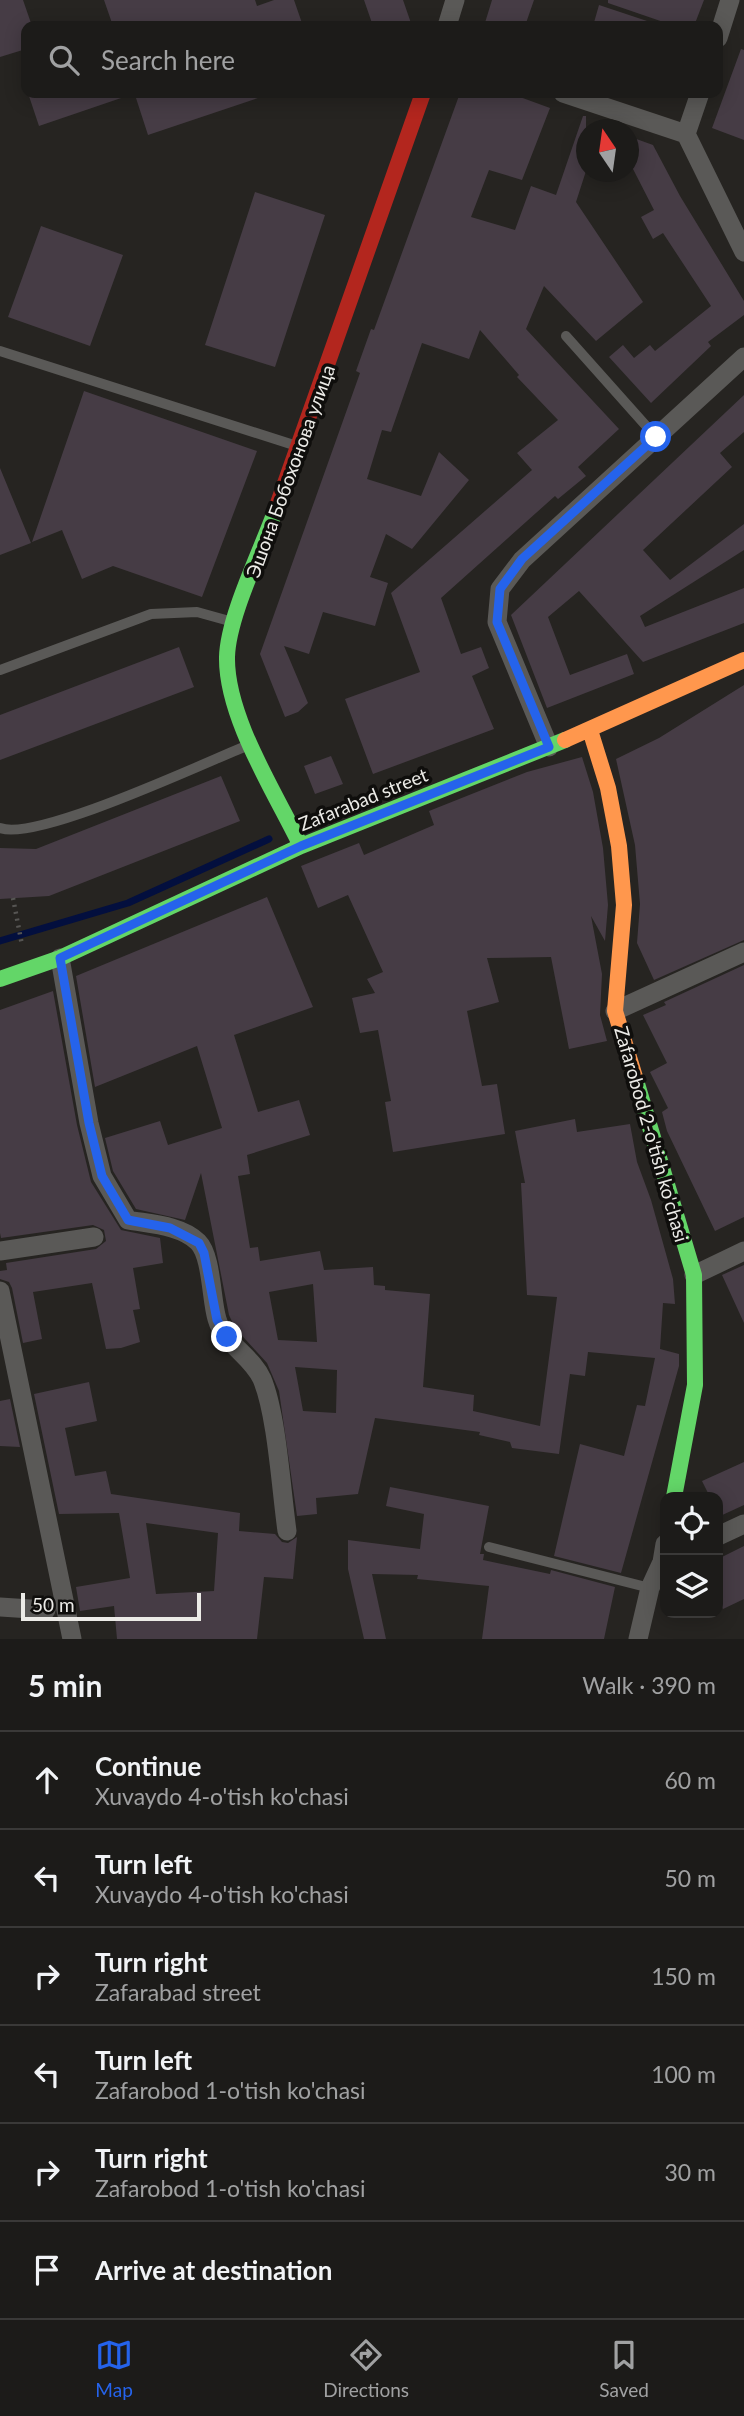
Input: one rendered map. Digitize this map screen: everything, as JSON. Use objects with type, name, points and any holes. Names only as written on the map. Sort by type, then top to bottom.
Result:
[{"type":"street","points":[[449,21],[456,0]]},
{"type":"street","points":[[723,22],[730,0]]},
{"type":"street","name":"Эшона Бобохонова улица","points":[[301,846],[251,744],[231,692],[227,656],[234,622],[300,447],[422,98]]},
{"type":"street","points":[[578,98],[686,134]]},
{"type":"street","points":[[698,98],[686,134],[744,252]]},
{"type":"street","points":[[549,747],[497,622],[500,589],[522,559],[744,357]]},
{"type":"street","name":"Zafarabad street","points":[[0,979],[60,958],[301,846],[590,730],[744,660]]},
{"type":"street","name":"Zafarobod 2-o'tish ko'chasi","points":[[590,730],[608,788],[619,846],[624,905],[615,1011],[694,1275],[695,1385],[675,1492]]},
{"type":"street","points":[[615,1011],[744,952]]},
{"type":"street","points":[[60,958],[89,1123],[102,1176],[128,1220],[170,1228],[199,1243],[204,1253],[217,1320],[227,1337],[261,1376],[268,1399],[287,1531]]},
{"type":"street","points":[[0,1251],[94,1237]]},
{"type":"street","points":[[694,1275],[744,1251]]},
{"type":"street","points":[[0,1291],[72,1639]]},
{"type":"street","points":[[723,1534],[744,1524]]},
{"type":"street","points":[[638,1639],[650,1588],[660,1564]]},
{"type":"street","points":[[0,1607],[46,1610]]},
{"type":"lane","points":[[566,336],[656,437]]},
{"type":"lane","points":[[0,351],[300,447]]},
{"type":"lane","points":[[0,670],[151,614],[197,612],[234,622]]},
{"type":"lane","points":[[0,828],[8,831],[51,824],[251,744]]},
{"type":"lane","points":[[489,1547],[650,1588]]},
{"type":"path","points":[[13,898],[27,971]]},
{"type":"building","points":[[0,0],[23,0],[30,21],[21,21],[21,51],[0,57]]},
{"type":"building","points":[[104,0],[255,0],[257,6],[274,0],[294,0],[301,21],[111,21]]},
{"type":"building","points":[[364,0],[403,0],[410,21],[371,21]]},
{"type":"building","points":[[492,0],[534,0],[527,21],[486,21]]},
{"type":"building","points":[[608,0],[704,0],[696,21],[660,21],[608,3]]},
{"type":"building","points":[[599,5],[647,21],[594,21]]},
{"type":"building","points":[[741,49],[744,50],[744,140],[712,128]]},
{"type":"building","points":[[30,98],[121,98],[39,126]]},
{"type":"building","points":[[136,98],[258,98],[148,135]]},
{"type":"building","points":[[458,98],[523,98],[550,108],[522,180],[489,170],[471,217],[515,230],[531,186],[556,195],[576,136],[576,182],[582,182],[576,202],[643,302],[596,341],[544,286],[526,329],[619,429],[578,467],[586,476],[558,499],[555,496],[441,598],[461,654],[481,647],[489,668],[472,676],[494,729],[373,774],[345,699],[420,672],[391,593],[532,470],[517,453],[558,420],[517,377],[519,375],[480,330],[469,359],[422,343],[391,432],[382,430],[367,479],[421,496],[439,452],[469,480],[412,549],[386,534],[370,577],[388,583],[375,626],[323,612],[309,654],[284,646],[308,703],[298,712],[285,717],[260,654],[360,373],[356,371],[371,329],[374,330]]},
{"type":"building","points":[[639,140],[653,145],[680,196],[744,301],[744,315],[708,342],[711,346],[651,403],[609,357],[623,345],[634,358],[650,345],[655,351],[711,306],[663,233],[653,239],[641,217],[654,210],[639,181]]},
{"type":"building","points":[[255,192],[325,215],[275,367],[205,345]]},
{"type":"building","points":[[41,226],[123,255],[90,346],[8,317]]},
{"type":"building","points":[[84,391],[257,451],[202,597],[113,566],[82,579],[62,530],[32,542]]},
{"type":"building","points":[[744,395],[744,432],[720,453],[732,467],[643,550],[670,580],[744,524],[744,550],[640,616],[645,627],[744,588],[744,623],[643,662],[579,591],[548,617],[570,675],[627,654],[634,674],[547,708],[511,615]]},
{"type":"building","points":[[0,468],[31,543],[0,555]]},
{"type":"building","points":[[179,647],[194,687],[0,760],[0,715]]},
{"type":"building","points":[[744,685],[744,940],[654,980],[637,943],[640,904],[635,845],[616,759],[659,738]]},
{"type":"building","points":[[331,756],[343,784],[315,794],[304,766]]},
{"type":"building","points":[[582,757],[593,792],[603,848],[608,905],[605,941],[591,916],[602,974],[600,1015],[607,1041],[569,1049],[551,957],[487,958],[499,1002],[467,1011],[482,1086],[497,1084],[505,1134],[393,1152],[385,1102],[391,1101],[378,1030],[360,1033],[352,998],[375,993],[367,979],[383,972],[348,895],[318,908],[301,866],[359,843],[364,855],[434,825],[429,811],[527,772]]},
{"type":"building","points":[[221,776],[240,821],[49,896],[0,899],[0,848],[36,849]]},
{"type":"building","points":[[267,897],[313,1007],[234,1035],[258,1112],[299,1100],[310,1135],[247,1155],[250,1174],[238,1176],[250,1248],[258,1247],[260,1261],[320,1251],[324,1270],[373,1267],[374,1285],[385,1286],[385,1290],[430,1294],[423,1387],[474,1395],[473,1411],[540,1426],[557,1297],[527,1295],[521,1183],[525,1183],[515,1131],[575,1119],[577,1132],[630,1124],[637,1162],[651,1200],[673,1279],[675,1304],[663,1303],[660,1349],[679,1354],[679,1366],[621,1573],[554,1556],[580,1444],[624,1456],[637,1405],[645,1406],[655,1358],[588,1352],[585,1376],[570,1374],[559,1454],[512,1448],[510,1442],[479,1435],[480,1432],[375,1418],[358,1494],[316,1498],[317,1514],[297,1516],[279,1391],[267,1363],[235,1328],[229,1315],[201,1173],[185,1220],[136,1209],[113,1171],[105,1138],[160,1121],[168,1145],[222,1128],[197,1046],[95,1087],[76,976]],"holes":[[[313,1284],[317,1342],[278,1340],[269,1292]],[[295,1367],[337,1370],[336,1413],[303,1411]]]},
{"type":"building","points":[[744,965],[744,1217],[715,1231],[667,1131],[662,1112],[668,1108],[650,1072],[667,1063],[643,1015],[666,1005],[664,1002]]},
{"type":"building","points":[[53,991],[77,1125],[91,1182],[121,1230],[160,1238],[163,1263],[133,1268],[140,1309],[133,1310],[140,1342],[121,1348],[106,1349],[92,1283],[33,1292],[42,1339],[23,1343],[12,1288],[9,1282],[0,1279],[0,1271],[7,1270],[6,1263],[96,1249],[106,1241],[104,1230],[93,1225],[1,1238],[0,1010]]},
{"type":"building","points":[[744,1265],[744,1323],[722,1275]]},
{"type":"building","points":[[89,1382],[97,1421],[65,1428],[75,1476],[106,1471],[111,1494],[240,1513],[239,1531],[275,1534],[282,1542],[288,1543],[297,1537],[293,1579],[264,1577],[257,1639],[117,1639],[114,1606],[80,1611],[76,1587],[130,1578],[119,1513],[59,1514],[34,1394]],"holes":[[[146,1523],[218,1533],[214,1591],[156,1594]]]},
{"type":"building","points":[[10,1399],[20,1447],[0,1446],[0,1401]]},
{"type":"building","points":[[744,1462],[744,1505],[723,1515],[723,1492],[708,1492],[702,1481]]},
{"type":"building","points":[[390,1487],[489,1506],[480,1554],[484,1554],[483,1560],[550,1574],[551,1570],[615,1587],[604,1639],[482,1639],[489,1586],[417,1579],[418,1575],[372,1574],[386,1639],[364,1639],[348,1569],[348,1540],[420,1549],[424,1514],[386,1506]]},
{"type":"building","points":[[744,1546],[744,1599],[723,1609],[723,1556]]},
{"type":"waterway","points":[[0,941],[128,903],[269,839]]},
{"type":"traffic: fast","points":[[276,509],[239,603],[227,657],[234,704],[243,729],[301,846]]},
{"type":"traffic: fast","points":[[0,979],[60,958],[301,846],[565,740]]},
{"type":"traffic: fast","points":[[635,1077],[694,1275],[695,1385],[675,1492]]},
{"type":"traffic: slow","points":[[565,740],[744,660]]},
{"type":"traffic: slow","points":[[590,730],[608,788],[619,846],[624,905],[615,1011],[635,1077]]},
{"type":"traffic: jam","points":[[276,509],[421,98]]},
{"type":"route","points":[[227,1337],[217,1320],[204,1253],[199,1243],[170,1228],[128,1220],[102,1176],[89,1123],[60,958],[301,846],[549,747],[497,622],[500,589],[522,559],[656,437]]}]
